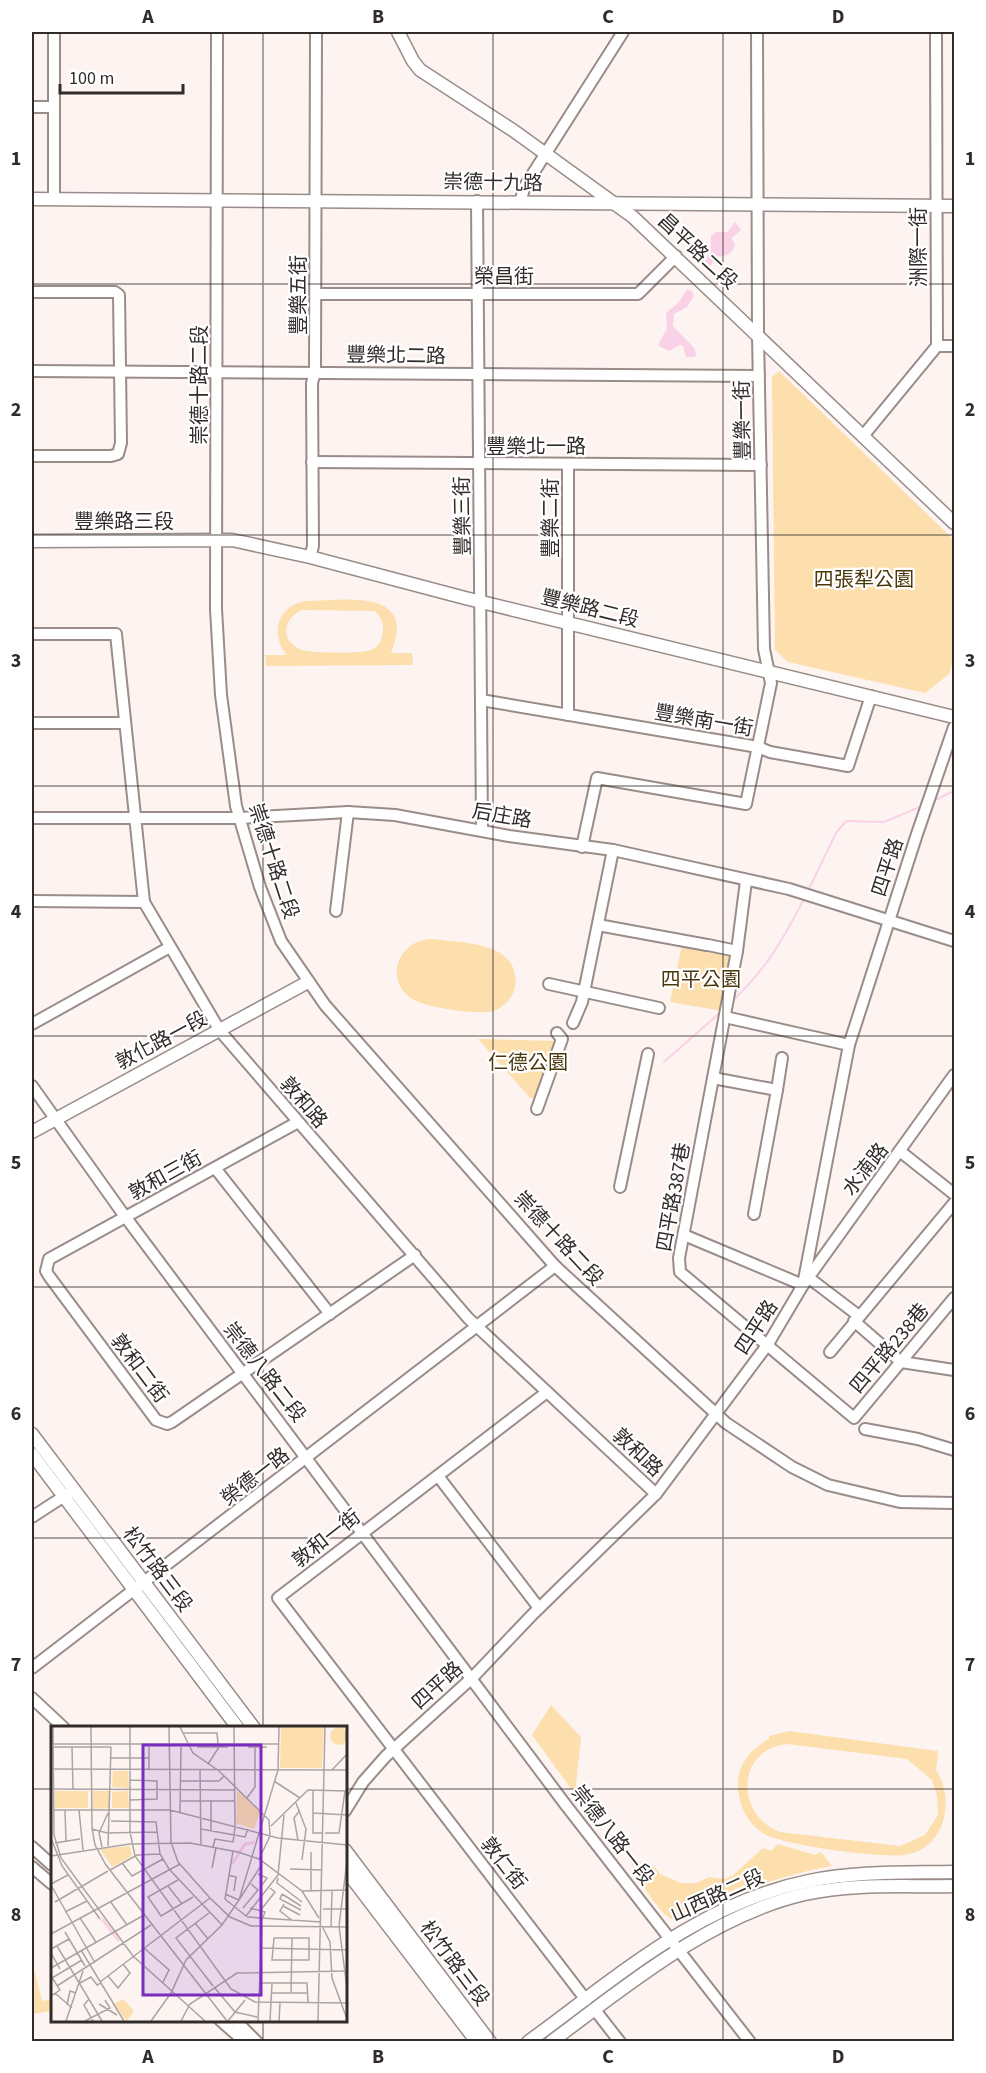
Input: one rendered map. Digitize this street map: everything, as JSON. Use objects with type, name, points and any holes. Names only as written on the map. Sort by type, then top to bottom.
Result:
[{"type":"street","points":[[54,32],[54,200]]},
{"type":"street","name":"崇德十路二段","points":[[218,32],[216,609],[221,695],[240,818],[260,887],[281,941],[308,982],[555,1266],[717,1416],[792,1467],[828,1485],[900,1502],[954,1503]]},
{"type":"street","name":"豐樂五街","points":[[310,557],[313,546],[312,383],[315,372],[316,294],[316,32]]},
{"type":"street","name":"昌平路二段","points":[[398,32],[412,61],[420,70],[546,153],[633,217],[954,523]]},
{"type":"street","points":[[520,202],[525,186],[623,32]]},
{"type":"street","name":"豐樂一街","points":[[582,847],[597,778],[746,804],[771,683],[764,649],[760,465],[757,32]]},
{"type":"street","name":"洲際一街","points":[[936,32],[937,346]]},
{"type":"street","points":[[32,107],[54,107]]},
{"type":"street","name":"崇德十九路","points":[[32,199],[954,206]]},
{"type":"street","name":"豐樂三街","points":[[477,201],[483,830]]},
{"type":"street","name":"榮昌街","points":[[316,294],[638,294],[676,256]]},
{"type":"street","points":[[32,292],[115,292],[119,295],[121,443],[118,454],[32,456]]},
{"type":"street","points":[[863,436],[937,346],[954,346]]},
{"type":"street","name":"豐樂北二路","points":[[32,371],[759,376]]},
{"type":"street","name":"豐樂北一路","points":[[312,462],[760,465]]},
{"type":"street","name":"豐樂二街","points":[[568,464],[568,715]]},
{"type":"street","name":"豐樂路二段","points":[[217,541],[232,540],[310,557],[568,623],[954,717]]},
{"type":"street","name":"豐樂路三段","points":[[32,541],[217,541]]},
{"type":"street","name":"敦和路","points":[[32,634],[116,634],[123,723],[144,902],[220,1031],[477,1326],[657,1494]]},
{"type":"street","name":"豐樂南一街","points":[[481,700],[758,747],[770,752],[848,766],[871,696]]},
{"type":"street","points":[[32,723],[123,723]]},
{"type":"street","name":"四平路","points":[[346,1809],[363,1782],[393,1750],[473,1677],[539,1608],[657,1494],[717,1416],[768,1344],[806,1281],[849,1045],[888,921],[954,727]]},
{"type":"street","points":[[336,911],[348,812]]},
{"type":"street","name":"后庄路","points":[[32,818],[240,818],[348,812],[395,815],[582,847],[613,850],[789,889],[954,941]]},
{"type":"street","points":[[573,1023],[584,991],[613,850]]},
{"type":"street","name":"四平路387巷","points":[[747,881],[737,951],[679,1258],[680,1272],[768,1344]]},
{"type":"street","points":[[32,901],[144,902]]},
{"type":"street","points":[[598,925],[737,951]]},
{"type":"street","points":[[32,1024],[170,947]]},
{"type":"street","name":"敦化路一段","points":[[32,1131],[308,982]]},
{"type":"street","points":[[549,984],[659,1008]]},
{"type":"street","points":[[725,1017],[849,1045]]},
{"type":"street","points":[[537,1109],[562,1039],[556,1033]]},
{"type":"street","points":[[620,1187],[648,1054]]},
{"type":"street","points":[[754,1214],[782,1058]]},
{"type":"street","name":"水湳路","points":[[806,1281],[847,1221],[901,1152],[954,1075]]},
{"type":"street","points":[[713,1078],[777,1090]]},
{"type":"street","name":"崇德八路二段","points":[[32,1086],[126,1218],[473,1677]]},
{"type":"street","name":"敦和三街","points":[[49,1259],[297,1122]]},
{"type":"street","points":[[901,1152],[954,1194]]},
{"type":"street","points":[[215,1168],[330,1314]]},
{"type":"street","points":[[830,1352],[954,1203]]},
{"type":"street","points":[[684,1235],[806,1281],[856,1319],[901,1362],[954,1370]]},
{"type":"street","name":"敦和二街","points":[[49,1259],[46,1271],[49,1276],[161,1424],[172,1422],[415,1256]]},
{"type":"street","name":"榮德一路","points":[[32,1668],[555,1266]]},
{"type":"street","name":"四平路238巷","points":[[768,1344],[854,1418],[954,1298]]},
{"type":"street","name":"敦和一街","points":[[393,1750],[278,1598],[547,1392]]},
{"type":"street","points":[[865,1429],[918,1438],[954,1450]]},
{"type":"street","name":"松竹路三段","points":[[32,1434],[68,1493]]},
{"type":"street","name":"松竹路三段","points":[[32,1454],[68,1493],[140,1587],[252,1726]]},
{"type":"street","points":[[438,1476],[486,1542],[539,1608]]},
{"type":"street","points":[[32,1518],[68,1493]]},
{"type":"street","name":"松竹路三段","points":[[140,1587],[237,1726]]},
{"type":"street","name":"崇德八路一段","points":[[473,1677],[565,1804],[750,2042]]},
{"type":"street","points":[[32,1698],[62,1726]]},
{"type":"street","name":"敦仁街","points":[[393,1750],[620,2042]]},
{"type":"street","points":[[32,1846],[51,1863]]},
{"type":"street","name":"松竹路三段","points":[[346,1851],[490,2042]]},
{"type":"street","points":[[32,1867],[51,1883]]},
{"type":"street","name":"松竹路三段","points":[[346,1870],[477,2042]]},
{"type":"street","name":"山西路二段","points":[[551,2042],[590,2005],[670,1937],[725,1909],[801,1883],[872,1874],[954,1872]]},
{"type":"street","name":"山西路二段","points":[[528,2042],[679,1950],[755,1911],[806,1894],[841,1888],[954,1886]]},
{"type":"street","points":[[223,2022],[257,2042]]},
{"type":"green space","name":"四張犁公園","points":[[779,371],[954,540],[954,657],[949,674],[925,693],[788,662],[775,650],[772,377]]},
{"type":"green space","points":[[358,600],[374,602],[387,608],[395,617],[397,632],[391,653],[412,653],[413,665],[266,666],[265,655],[287,655],[278,638],[279,622],[283,614],[296,604],[306,601]],"holes":[[[302,610],[375,611],[382,622],[383,632],[379,644],[371,650],[348,653],[307,651],[295,646],[287,636],[287,624],[295,614]]]},
{"type":"green space","points":[[433,939],[482,946],[504,956],[511,964],[516,979],[508,1001],[494,1011],[470,1012],[434,1006],[408,996],[397,978],[400,959],[413,944]]},
{"type":"green space","name":"四平公園","points":[[682,945],[731,955],[722,1011],[670,1002]]},
{"type":"green space","name":"仁德公園","points":[[478,1039],[559,1041],[537,1098],[530,1098]]},
{"type":"green space","points":[[551,1705],[581,1737],[575,1794],[532,1735]]},
{"type":"green space","points":[[789,1731],[938,1751],[936,1770],[945,1795],[945,1809],[943,1822],[937,1834],[929,1844],[918,1851],[904,1855],[892,1855],[808,1846],[771,1837],[761,1832],[751,1823],[741,1805],[738,1785],[743,1763],[757,1747],[769,1739],[769,1736]],"holes":[[[787,1744],[907,1759],[932,1780],[937,1796],[938,1815],[925,1835],[900,1846],[780,1832],[765,1823],[755,1811],[749,1798],[748,1783],[751,1769],[758,1757],[770,1748]]]},
{"type":"green space","points":[[778,1844],[815,1855],[821,1852],[832,1866],[810,1870],[752,1888],[676,1921],[669,1918],[655,1903],[641,1882],[628,1855],[648,1867],[655,1867],[660,1874],[681,1883],[696,1883],[709,1877],[725,1879],[732,1876],[763,1848],[771,1851]]},
{"type":"green space","points":[[32,1961],[42,2001],[51,1999],[51,2011],[32,2014]]},
{"type":"shaded area","points":[[735,222],[741,230],[732,238],[734,248],[728,254],[716,257],[710,267],[704,261],[711,251],[711,236],[716,232],[727,232]]},
{"type":"shaded area","points":[[687,289],[692,291],[694,296],[687,307],[674,314],[673,326],[695,349],[696,357],[686,357],[683,346],[680,345],[669,351],[659,346],[667,329],[666,313],[679,302]]},
{"type":"waterway","points":[[933,801],[954,791]]},
{"type":"waterway","points":[[808,891],[836,833],[846,821],[884,822],[922,806]]},
{"type":"waterway","points":[[732,1001],[755,978],[773,953],[804,899]]},
{"type":"waterway","points":[[664,1062],[722,1011]]}]
